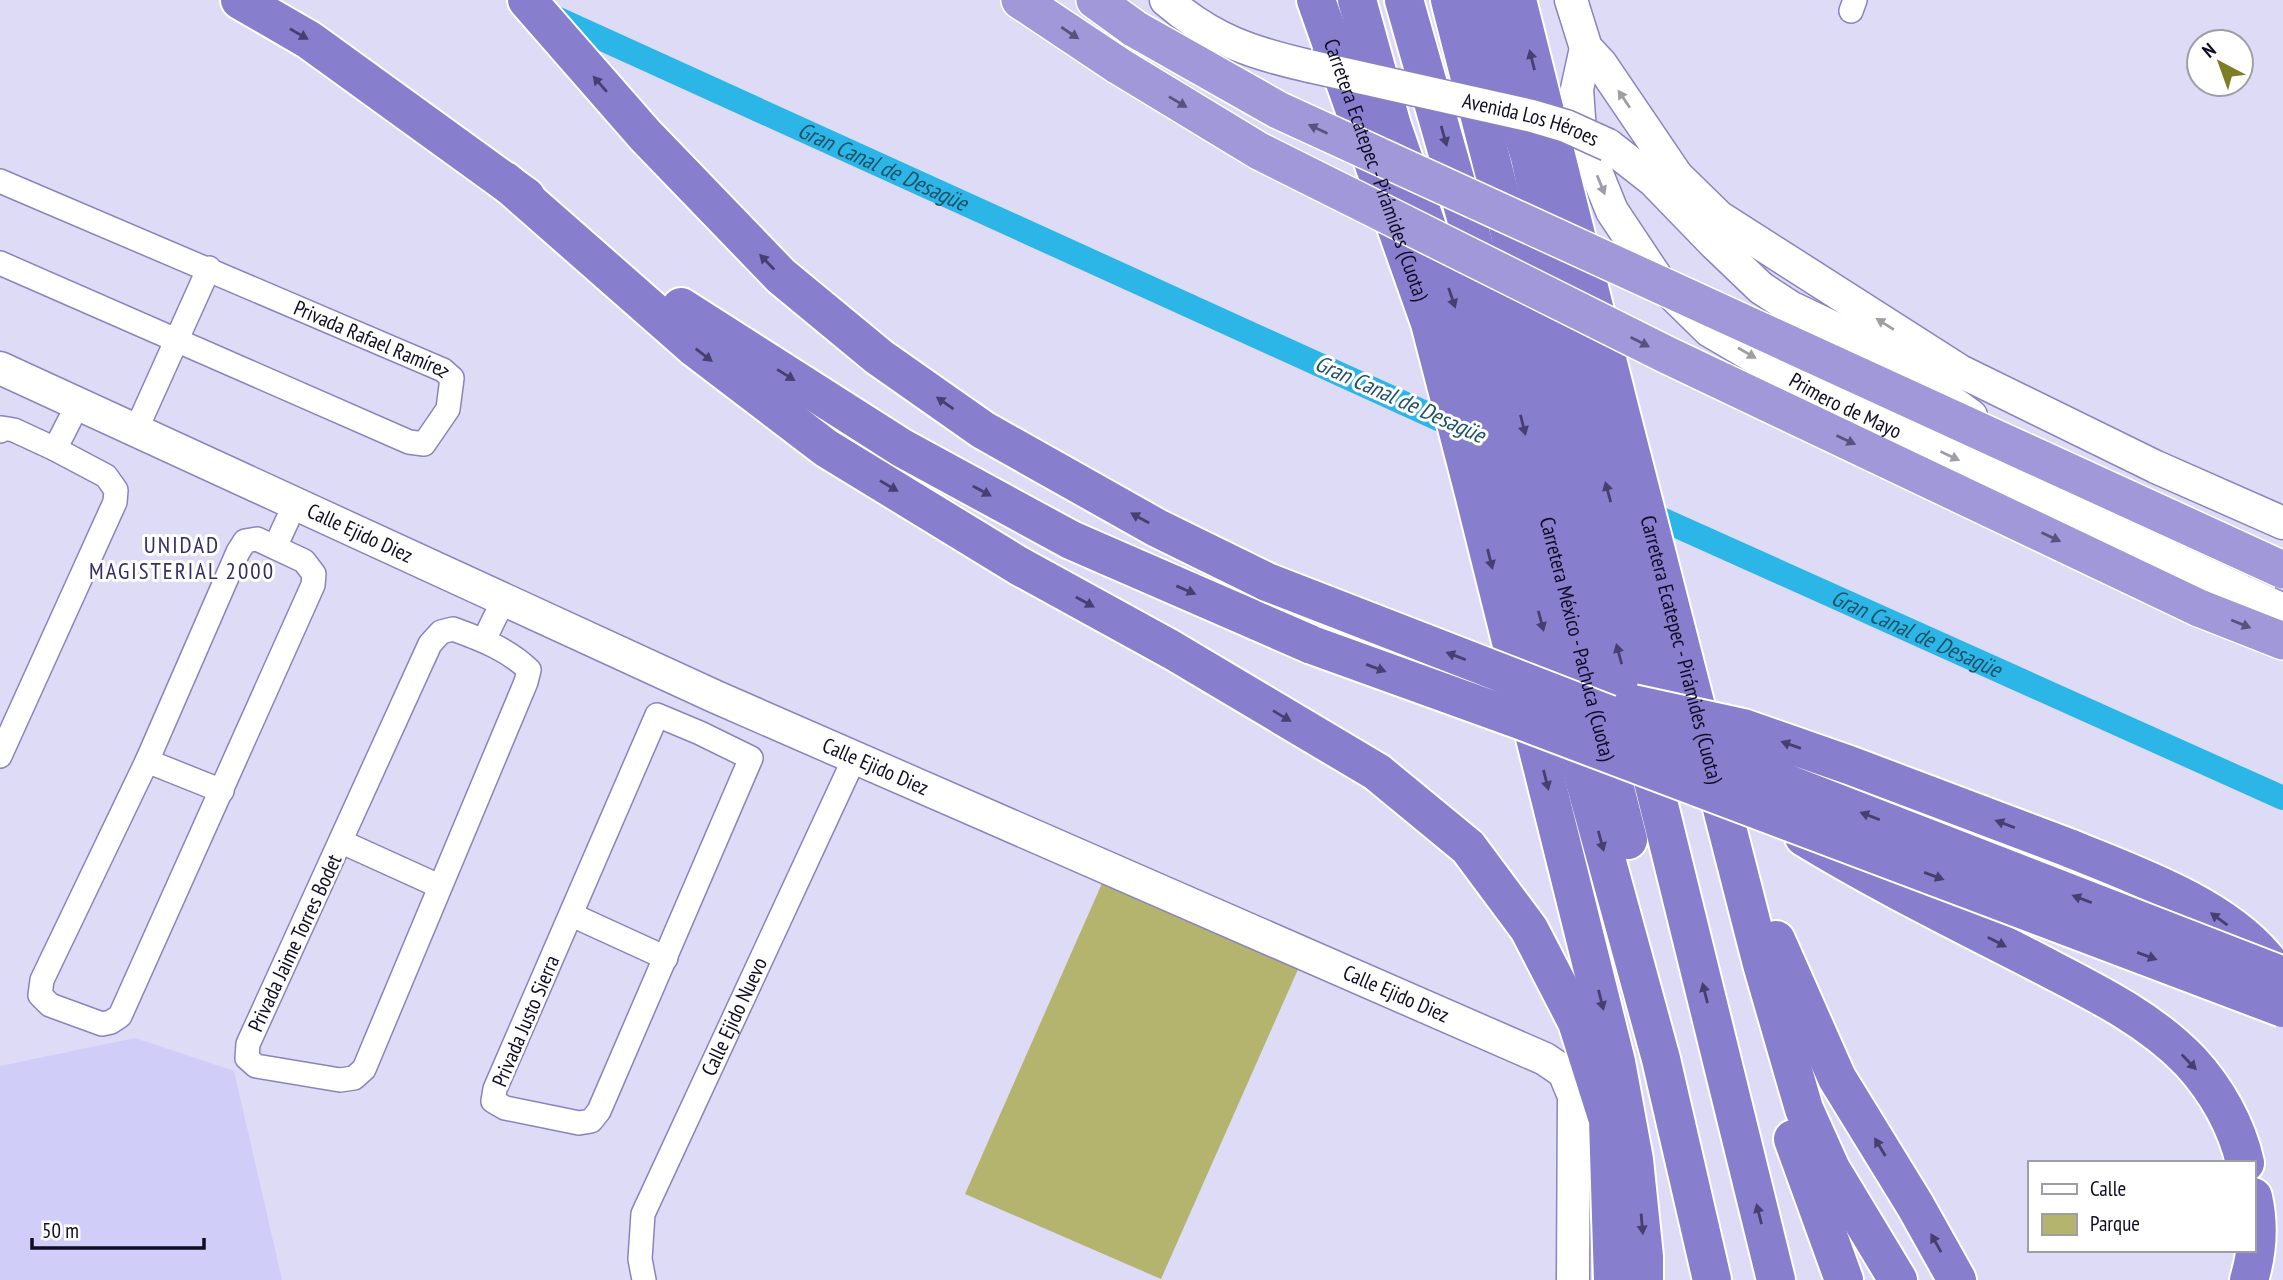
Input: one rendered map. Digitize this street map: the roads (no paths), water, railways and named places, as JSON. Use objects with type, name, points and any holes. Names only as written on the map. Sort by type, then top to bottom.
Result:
[{"type":"highway","points":[[240,0],[309,40],[708,326],[902,448],[1071,540],[1312,645],[1520,720],[2283,1008]]},
{"type":"highway","points":[[527,0],[645,135],[780,276],[879,357],[983,430],[1157,528],[1267,582],[2283,976]]},
{"type":"highway","points":[[1020,0],[1119,66],[1259,151],[1667,355],[2199,607],[2283,641]]},
{"type":"highway","points":[[1095,0],[1135,29],[1278,110],[2283,570]]},
{"type":"highway","name":"Carretera Ecatepec - Pirámides (Cuota)","points":[[1316,0],[1430,323],[1474,493],[1629,1120],[1636,1171],[1644,1280]]},
{"type":"highway","points":[[1357,0],[1392,126],[1466,340],[1661,1059],[1712,1280]]},
{"type":"highway","name":"Carretera México - Pachuca (Cuota)","points":[[1404,0],[1506,358],[1739,1280]]},
{"type":"highway","name":"Carretera México - Pachuca (Cuota)","points":[[1450,0],[1655,789],[1776,1280]]},
{"type":"highway","points":[[1482,0],[1530,157],[1583,394],[1626,558],[1783,1112],[1844,1280]]},
{"type":"highway","name":"Carretera Ecatepec - Pirámides (Cuota)","points":[[1517,0],[1619,411],[1762,964],[1804,1108],[1831,1169],[1898,1280]]},
{"type":"highway","points":[[505,181],[695,348],[826,448],[1019,566],[1172,650],[1377,772],[1468,847],[1530,929],[1577,1022],[1608,1121],[1612,1280]]},
{"type":"highway","points":[[1625,270],[1836,343],[2283,547]]},
{"type":"highway","points":[[1506,676],[1743,728],[2069,848],[2135,875],[2213,914],[2265,958],[2283,985]]},
{"type":"highway","points":[[1766,814],[1847,864],[2096,993],[2158,1033],[2189,1061],[2216,1093],[2243,1154]]},
{"type":"highway","points":[[1731,841],[1838,1078],[1957,1280]]},
{"type":"highway","points":[[2249,1280],[2255,1261],[2255,1206]]},
{"type":"main road","name":"Avenida Los Héroes","points":[[1166,0],[1187,18],[1242,49],[1532,116],[1566,126],[1608,145],[1654,181],[1761,288],[1790,307],[1882,351]]},
{"type":"main road","name":"Primero de Mayo","points":[[1571,0],[1586,48],[1601,64],[1677,176],[1719,217],[1960,371],[2156,467],[2283,523]]},
{"type":"main road","name":"Primero de Mayo","points":[[1586,48],[1577,89],[1580,132],[1612,211],[1658,280],[1710,331],[1823,397],[2283,610]]},
{"type":"main road","points":[[1882,351],[1960,371]]},
{"type":"main road","points":[[1882,351],[2029,459],[2248,593]]},
{"type":"main road","name":"Calle Ejido Diez","points":[[0,368],[716,698],[1545,1059],[1564,1072],[1574,1096],[1573,1280]]},
{"type":"street","name":"Privada Rafael Ramírez","points":[[0,181],[443,370],[452,378],[448,409],[424,444],[409,442],[0,262]]},
{"type":"street","points":[[136,430],[209,268]]},
{"type":"street","points":[[55,449],[78,404]]},
{"type":"street","points":[[0,431],[2,428],[14,430],[55,449],[106,477],[116,490],[115,502],[3,742]]},
{"type":"street","points":[[275,547],[295,504]]},
{"type":"street","points":[[257,539],[275,547],[304,561],[314,574],[313,585],[120,1016],[102,1024],[50,1005],[40,995],[42,980],[147,761],[238,552],[245,541],[257,539]]},
{"type":"street","points":[[484,640],[502,601]]},
{"type":"street","name":"Privada Jaime Torres Bodet","points":[[453,629],[484,640],[518,659],[529,670],[526,682],[364,1069],[354,1078],[340,1080],[256,1066],[247,1058],[248,1044],[430,644],[441,632],[453,629]]},
{"type":"street","points":[[701,733],[716,698]]},
{"type":"street","name":"Privada Justo Sierra","points":[[657,715],[701,733],[751,758],[599,1111],[591,1121],[579,1123],[505,1108],[493,1101],[495,1089],[657,715]]},
{"type":"street","name":"Calle Ejido Nuevo","points":[[644,1280],[640,1259],[643,1214],[854,759]]},
{"type":"street","points":[[147,761],[222,791]]},
{"type":"street","name":"Privada Jaime Torres Bodet","points":[[342,842],[439,886]]},
{"type":"street","points":[[572,915],[666,958]]},
{"type":"waterway","name":"Gran Canal de Desagüe","points":[[545,13],[1465,431]]},
{"type":"waterway","name":"Gran Canal de Desagüe","points":[[1639,509],[2283,798]]},
{"type":"district","name":"UNIDAD MAGISTERIAL 2000","points":[[182,558]]}]
